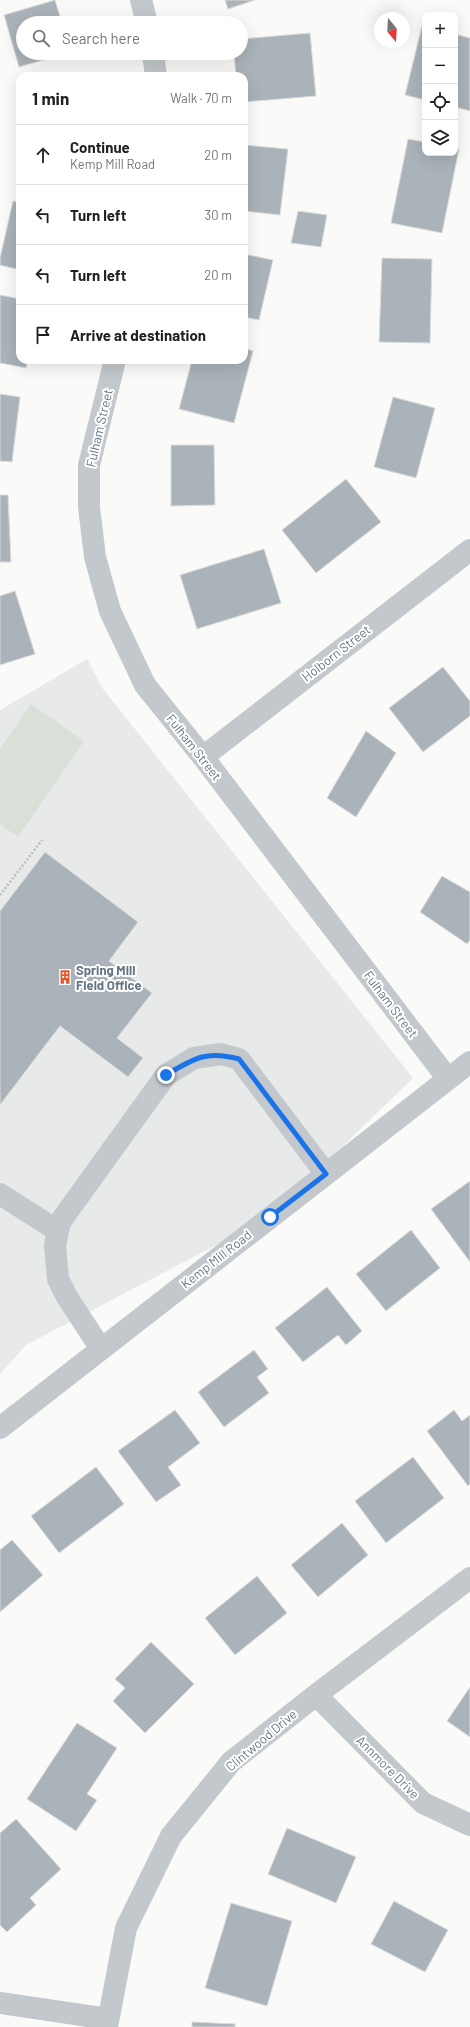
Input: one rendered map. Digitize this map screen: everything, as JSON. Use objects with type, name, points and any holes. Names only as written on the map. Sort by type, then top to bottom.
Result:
[{"type":"street","points":[[141,0],[145,16]]},
{"type":"street","points":[[154,60],[155,72]]},
{"type":"street","name":"Fulham Street","points":[[114,364],[89,465],[89,507],[95,557],[110,611],[145,685],[203,757],[448,1079]]},
{"type":"street","name":"Holborn Street","points":[[203,757],[470,550]]},
{"type":"street","points":[[101,1349],[70,1302],[58,1279],[55,1246],[60,1222],[166,1075],[194,1058],[222,1054],[239,1059],[326,1174]]},
{"type":"street","name":"Kemp Mill Road","points":[[0,1428],[470,1062]]},
{"type":"street","points":[[0,1194],[58,1231]]},
{"type":"street","name":"Clintwood Drive","points":[[107,2023],[126,1928],[171,1836],[231,1762],[316,1695],[470,1578]]},
{"type":"street","name":"Annmore Drive","points":[[316,1695],[423,1803],[470,1825]]},
{"type":"street","points":[[0,2003],[107,2023]]},
{"type":"path","points":[[0,895],[42,840]]},
{"type":"shaded area","points":[[87,659],[103,689],[413,1078],[270,1217],[26,1345],[0,1374],[0,710]]},
{"type":"shaded area","points":[[31,704],[84,741],[18,837],[0,824],[0,749]]},
{"type":"building","points":[[55,0],[60,16],[16,16],[16,57],[4,15]]},
{"type":"building","points":[[225,0],[255,0],[228,9]]},
{"type":"building","points":[[422,26],[422,99],[405,95]]},
{"type":"building","points":[[310,33],[316,96],[248,102],[248,72],[236,72],[235,60],[248,60],[248,38]]},
{"type":"building","points":[[458,35],[470,38],[470,111],[458,108]]},
{"type":"building","points":[[17,60],[43,60],[19,67]]},
{"type":"building","points":[[408,139],[422,141],[422,156],[458,156],[442,233],[391,223]]},
{"type":"building","points":[[248,145],[288,149],[280,215],[248,211]]},
{"type":"building","points":[[13,201],[16,202],[16,269],[0,265],[0,258]]},
{"type":"building","points":[[298,211],[327,215],[321,247],[291,243]]},
{"type":"building","points":[[248,255],[273,260],[259,320],[248,318]]},
{"type":"building","points":[[382,258],[432,259],[430,343],[379,342]]},
{"type":"building","points":[[0,295],[16,298],[16,364],[27,364],[26,368],[0,363]]},
{"type":"building","points":[[248,349],[253,351],[234,423],[179,409],[191,364],[248,364]]},
{"type":"building","points":[[0,394],[20,397],[12,462],[0,461]]},
{"type":"building","points":[[393,397],[435,408],[416,478],[374,467]]},
{"type":"building","points":[[171,445],[214,445],[215,505],[171,506]]},
{"type":"building","points":[[346,479],[381,522],[316,573],[282,530]]},
{"type":"building","points":[[0,495],[8,495],[11,562],[0,562]]},
{"type":"building","points":[[264,549],[281,603],[197,629],[180,575]]},
{"type":"building","points":[[15,591],[35,654],[0,665],[0,596]]},
{"type":"building","points":[[443,667],[470,701],[470,716],[423,752],[389,708]]},
{"type":"building","points":[[366,731],[396,753],[356,817],[327,798]]},
{"type":"building","name":"Spring Mill Field Office","points":[[45,852],[138,922],[109,961],[152,993],[117,1038],[143,1058],[128,1077],[60,1026],[0,1105],[0,911]]},
{"type":"building","points":[[442,876],[470,892],[470,940],[467,944],[420,912]]},
{"type":"building","points":[[470,1181],[470,1262],[431,1209]]},
{"type":"building","points":[[411,1230],[440,1268],[386,1311],[356,1274]]},
{"type":"building","points":[[327,1287],[362,1331],[346,1345],[338,1335],[303,1362],[275,1328]]},
{"type":"building","points":[[254,1350],[268,1369],[257,1377],[269,1393],[224,1427],[198,1392]]},
{"type":"building","points":[[175,1410],[200,1443],[168,1467],[181,1485],[156,1502],[118,1451]]},
{"type":"building","points":[[454,1410],[462,1421],[470,1415],[470,1484],[468,1486],[427,1431]]},
{"type":"building","points":[[413,1457],[444,1498],[386,1543],[355,1501]]},
{"type":"building","points":[[96,1467],[124,1504],[59,1553],[31,1516]]},
{"type":"building","points":[[342,1523],[368,1555],[318,1597],[291,1565]]},
{"type":"building","points":[[12,1540],[43,1575],[0,1612],[0,1550]]},
{"type":"building","points":[[257,1576],[287,1613],[235,1655],[205,1618]]},
{"type":"building","points":[[151,1642],[194,1684],[145,1733],[113,1701],[125,1688],[115,1679]]},
{"type":"building","points":[[470,1687],[470,1737],[447,1721]]},
{"type":"building","points":[[77,1723],[117,1748],[87,1794],[97,1800],[76,1831],[27,1799]]},
{"type":"building","points":[[16,1819],[61,1869],[30,1898],[36,1905],[7,1932],[0,1925],[0,1833]]},
{"type":"building","points":[[287,1828],[356,1857],[336,1903],[268,1874]]},
{"type":"building","points":[[394,1901],[448,1930],[425,1972],[371,1944]]},
{"type":"building","points":[[231,1903],[292,1921],[267,2006],[205,1988]]},
{"type":"building","points":[[192,2022],[235,2024],[235,2027],[192,2027]]},
{"type":"place","name":"Spring Mill Field Office","points":[[65,977]]},
{"type":"route","points":[[166,1075],[194,1058],[222,1054],[239,1059],[326,1174],[270,1217]]}]
